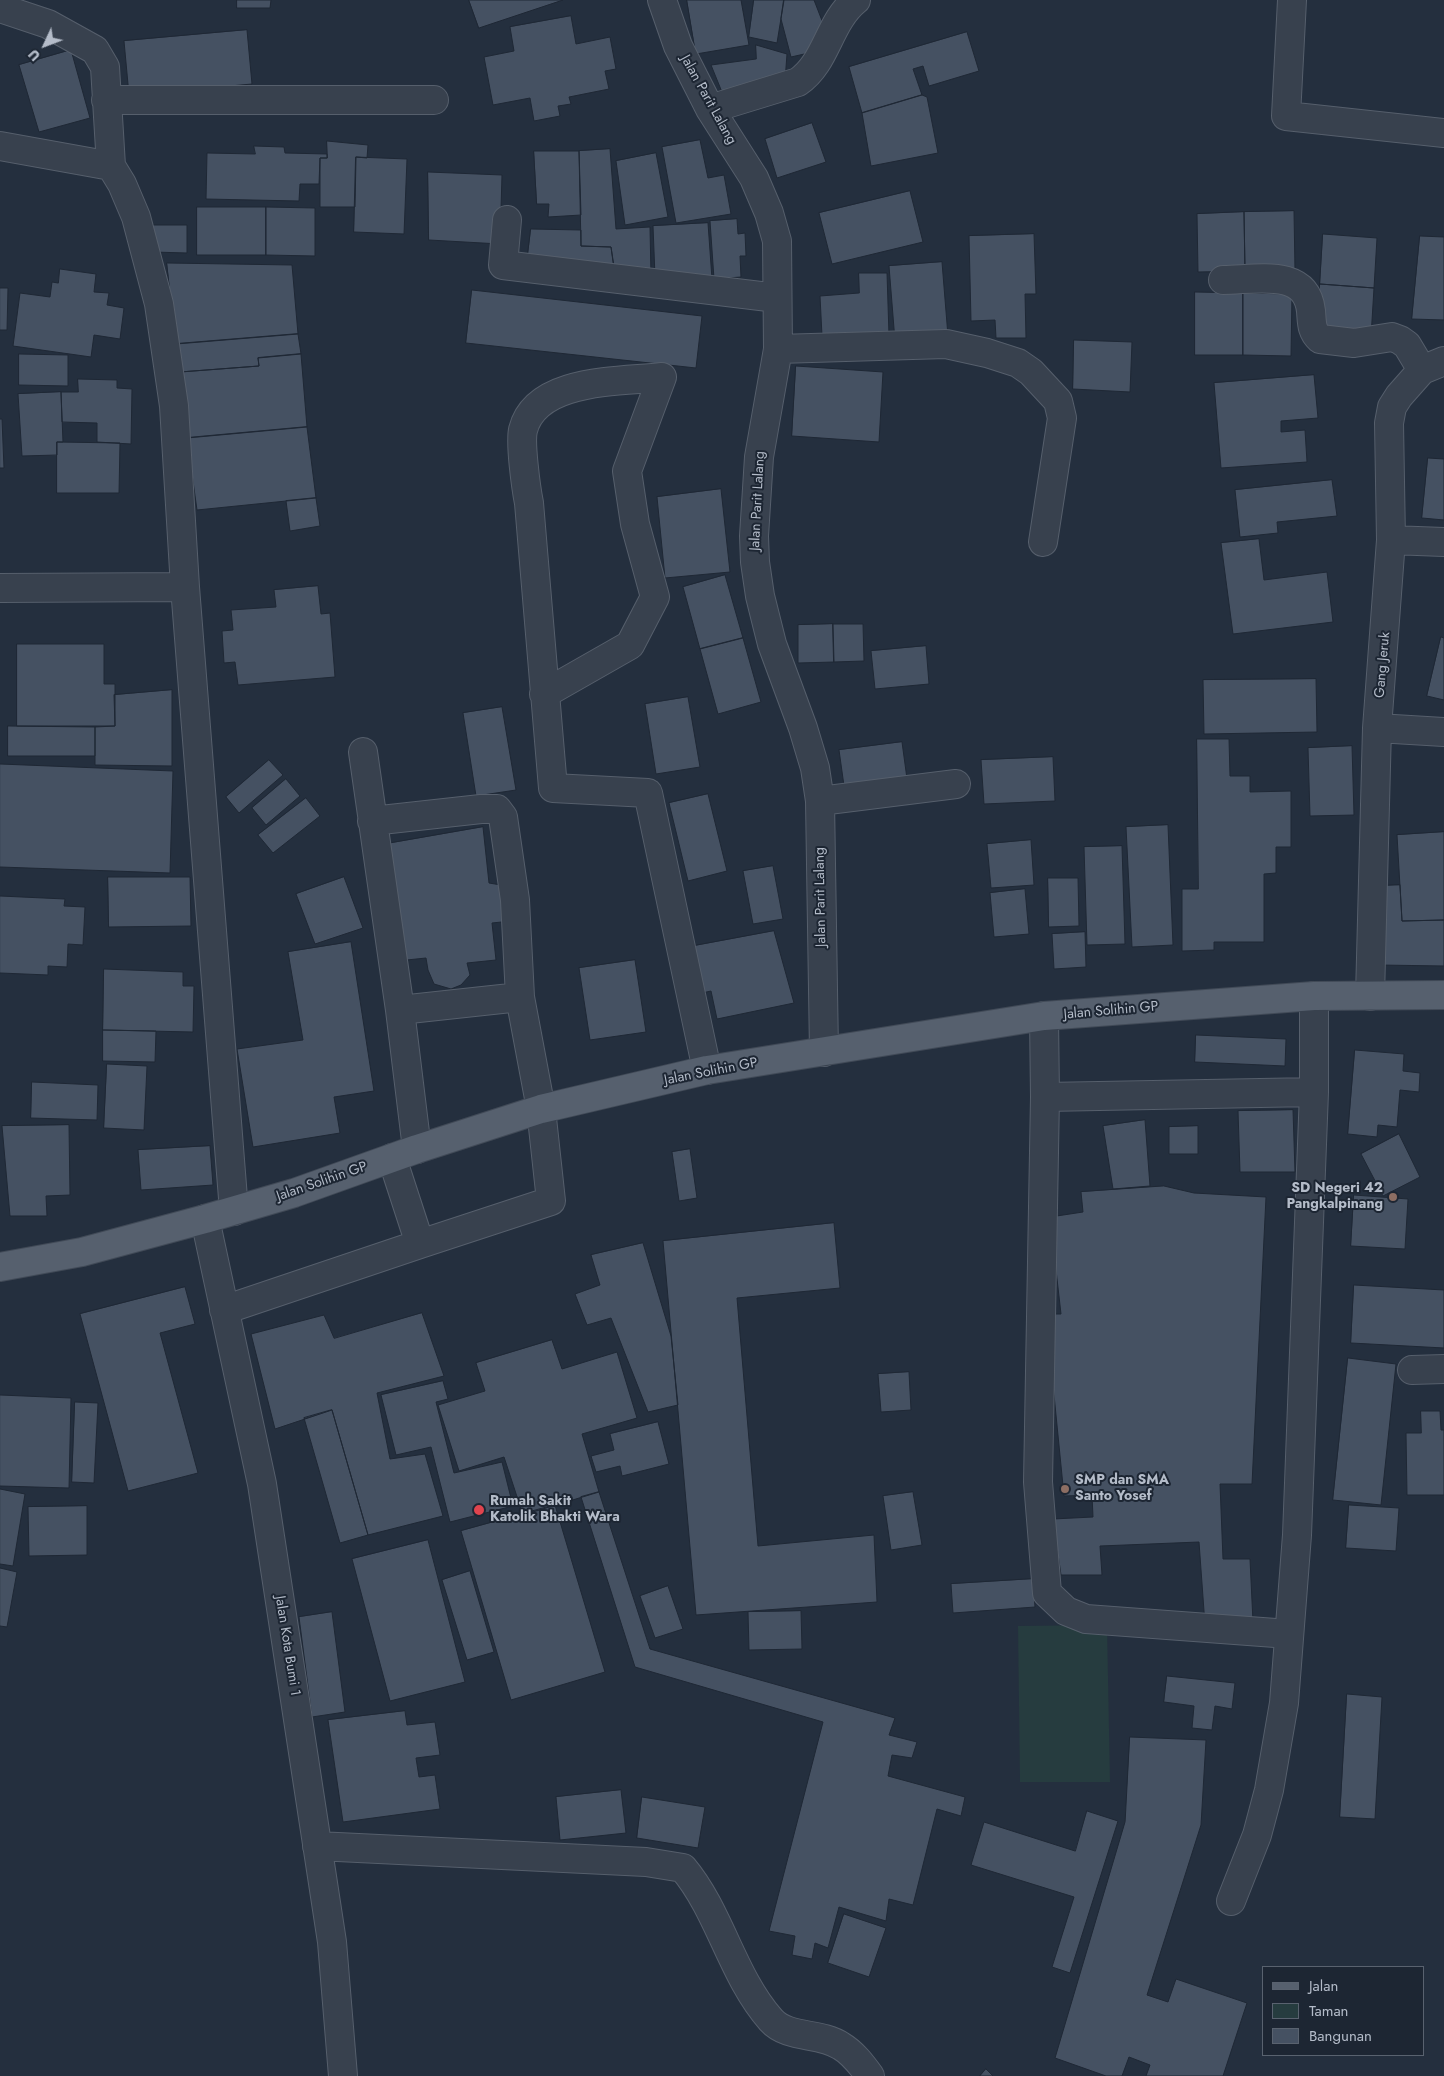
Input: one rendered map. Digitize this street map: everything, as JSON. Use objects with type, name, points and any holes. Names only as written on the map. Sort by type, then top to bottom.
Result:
[{"type":"main road","name":"Jalan Solihin GP","points":[[0,1267],[82,1252],[234,1211],[294,1193],[417,1149],[542,1109],[707,1070],[1044,1016],[1314,996],[1444,995]]},
{"type":"street","name":"Jalan Parit Lalang","points":[[662,0],[678,46],[710,109],[754,178],[769,213],[777,241],[778,348],[759,458],[754,536],[755,562],[760,596],[772,644],[803,728],[814,768],[820,801],[824,1052]]},
{"type":"street","points":[[710,109],[798,82],[810,74],[846,9],[856,0]]},
{"type":"street","points":[[1292,0],[1286,116],[1444,133]]},
{"type":"street","points":[[0,8],[48,24],[95,50],[105,67],[111,166],[122,184],[136,217],[159,304],[174,406],[185,587],[234,1211]]},
{"type":"street","points":[[106,100],[434,100]]},
{"type":"street","points":[[0,146],[111,166]]},
{"type":"street","points":[[507,220],[503,265],[777,298]]},
{"type":"street","points":[[1223,280],[1281,279],[1291,281],[1306,294],[1310,305],[1312,330],[1320,339],[1354,343],[1392,337],[1400,340],[1433,365]]},
{"type":"street","points":[[778,348],[946,344],[987,353],[1018,363],[1031,372],[1058,401],[1062,418],[1044,542]]},
{"type":"street","name":"Gang Jeruk","points":[[1370,996],[1377,728],[1391,540],[1389,423],[1392,407],[1399,396],[1433,365]]},
{"type":"street","points":[[544,694],[630,645],[655,597],[635,524],[627,472],[662,377],[570,388],[544,400],[535,407],[528,417],[523,432],[525,479],[552,788],[648,792],[707,1070]]},
{"type":"street","points":[[1391,540],[1444,542]]},
{"type":"street","points":[[0,588],[185,587]]},
{"type":"street","points":[[1377,728],[1444,732]]},
{"type":"street","points":[[363,752],[400,1010],[417,1149]]},
{"type":"street","points":[[820,801],[956,784]]},
{"type":"street","points":[[224,1310],[551,1201],[542,1109],[520,997],[515,900],[502,817],[497,809],[481,809],[372,821]]},
{"type":"street","points":[[1231,1901],[1257,1835],[1269,1790],[1284,1704],[1297,1535],[1314,1092],[1314,996]]},
{"type":"street","points":[[400,1010],[520,997]]},
{"type":"street","points":[[1044,1016],[1045,1097],[1038,1482],[1048,1593],[1066,1611],[1086,1619],[1289,1634]]},
{"type":"street","points":[[1045,1097],[1314,1092]]},
{"type":"street","points":[[392,1158],[420,1244]]},
{"type":"street","name":"Jalan Kota Bumi 1","points":[[205,1219],[262,1484],[332,1942],[343,2076]]},
{"type":"street","points":[[1412,1370],[1444,1369]]},
{"type":"street","points":[[317,1846],[646,1862],[682,1868],[700,1892],[754,1997],[778,2028],[814,2036],[840,2045],[853,2055],[870,2076]]},
{"type":"green space","points":[[1107,1625],[1110,1782],[1020,1782],[1018,1626]]},
{"type":"building","points":[[237,0],[271,0],[270,8],[237,8]]},
{"type":"building","points":[[469,0],[563,0],[479,28]]},
{"type":"building","points":[[687,0],[741,0],[749,45],[696,54]]},
{"type":"building","points":[[754,0],[784,0],[777,43],[749,37]]},
{"type":"building","points":[[784,0],[814,0],[828,36],[822,50],[791,57],[781,19]]},
{"type":"building","points":[[571,16],[576,44],[610,37],[616,69],[605,71],[609,89],[569,97],[571,104],[558,106],[560,116],[534,121],[530,98],[493,105],[484,57],[514,51],[510,27]]},
{"type":"building","points":[[247,30],[252,84],[129,95],[124,41]]},
{"type":"building","points":[[967,32],[979,71],[929,86],[923,66],[913,69],[922,95],[862,113],[849,67]]},
{"type":"building","points":[[756,45],[787,54],[785,81],[726,102],[711,65],[756,59]]},
{"type":"building","points":[[71,50],[90,118],[39,132],[19,65]]},
{"type":"building","points":[[922,95],[927,97],[938,153],[871,166],[862,113]]},
{"type":"building","points":[[812,123],[826,162],[777,178],[765,139]]},
{"type":"building","points":[[700,140],[708,178],[724,175],[731,214],[676,223],[662,147]]},
{"type":"building","points":[[327,141],[368,145],[367,158],[356,157],[355,207],[320,207],[320,158],[327,158]]},
{"type":"building","points":[[254,146],[284,147],[285,153],[327,154],[327,158],[320,158],[319,184],[300,184],[299,201],[206,199],[207,153],[255,154]]},
{"type":"building","points":[[610,149],[616,229],[650,227],[651,276],[615,273],[611,247],[581,246],[579,151]]},
{"type":"building","points":[[534,151],[579,151],[581,215],[548,217],[549,204],[537,204]]},
{"type":"building","points":[[656,153],[668,217],[625,225],[616,161]]},
{"type":"building","points":[[356,157],[407,159],[404,234],[354,232]]},
{"type":"building","points":[[428,172],[502,175],[500,244],[429,240]]},
{"type":"building","points":[[910,191],[923,242],[832,264],[819,213]]},
{"type":"building","points":[[197,207],[266,207],[266,255],[197,255]]},
{"type":"building","points":[[266,207],[315,208],[315,256],[266,255]]},
{"type":"building","points":[[1294,211],[1295,270],[1245,271],[1244,212]]},
{"type":"building","points":[[1244,212],[1245,271],[1198,272],[1197,214]]},
{"type":"building","points":[[737,219],[738,234],[745,233],[746,256],[740,256],[741,277],[714,279],[710,221]]},
{"type":"building","points":[[708,223],[712,279],[655,277],[653,226]]},
{"type":"building","points":[[153,225],[187,225],[187,253],[153,252]]},
{"type":"building","points":[[531,229],[581,230],[581,246],[611,247],[614,269],[527,262]]},
{"type":"building","points":[[1034,234],[1036,294],[1025,294],[1026,338],[996,338],[995,320],[971,321],[969,236]]},
{"type":"building","points":[[1323,234],[1377,238],[1374,288],[1320,284]]},
{"type":"building","points":[[1420,236],[1444,237],[1444,320],[1412,319]]},
{"type":"building","points":[[942,262],[948,336],[895,341],[889,266]]},
{"type":"building","points":[[167,263],[292,265],[298,334],[176,344]]},
{"type":"building","points":[[60,269],[96,274],[94,292],[109,293],[107,305],[124,308],[120,339],[94,335],[91,357],[13,346],[20,293],[50,297],[52,282],[58,283]]},
{"type":"building","points":[[859,273],[887,273],[889,335],[822,336],[820,296],[859,293]]},
{"type":"building","points":[[1320,284],[1374,288],[1371,337],[1317,333]]},
{"type":"building","points":[[0,288],[8,288],[7,330],[0,330]]},
{"type":"building","points":[[472,290],[702,316],[696,368],[466,343]]},
{"type":"building","points":[[1195,292],[1243,293],[1243,355],[1195,355]]},
{"type":"building","points":[[1243,293],[1292,294],[1291,356],[1243,355]]},
{"type":"building","points":[[298,334],[301,354],[258,358],[259,366],[180,372],[176,344]]},
{"type":"building","points":[[1074,340],[1132,342],[1130,392],[1073,389]]},
{"type":"building","points":[[19,354],[68,355],[68,386],[19,385]]},
{"type":"building","points":[[301,354],[307,427],[187,438],[180,372],[259,366],[258,358]]},
{"type":"building","points":[[796,366],[883,372],[879,442],[792,436]]},
{"type":"building","points":[[1314,375],[1318,418],[1281,421],[1281,432],[1305,430],[1307,462],[1221,468],[1214,383]]},
{"type":"building","points":[[78,379],[117,380],[117,388],[132,389],[131,444],[97,442],[97,423],[62,422],[61,392],[78,392]]},
{"type":"building","points":[[61,392],[63,442],[57,442],[57,455],[22,456],[18,394]]},
{"type":"building","points":[[0,419],[2,419],[4,468],[0,468]]},
{"type":"building","points":[[307,427],[316,498],[197,510],[187,438]]},
{"type":"building","points":[[57,442],[120,443],[119,493],[57,493]]},
{"type":"building","points":[[1428,458],[1444,459],[1444,520],[1422,518]]},
{"type":"building","points":[[1332,480],[1337,516],[1277,522],[1278,533],[1240,537],[1235,490]]},
{"type":"building","points":[[721,489],[730,572],[665,578],[657,497]]},
{"type":"building","points":[[316,498],[320,526],[290,531],[286,501]]},
{"type":"building","points":[[1259,539],[1264,580],[1327,572],[1333,622],[1233,634],[1221,543]]},
{"type":"building","points":[[725,575],[743,638],[700,649],[683,587]]},
{"type":"building","points":[[318,586],[321,614],[330,613],[335,677],[238,685],[235,662],[224,663],[222,631],[233,630],[231,610],[276,607],[274,590]]},
{"type":"building","points":[[833,624],[834,662],[798,663],[798,625]]},
{"type":"building","points":[[833,624],[863,624],[864,661],[834,662]]},
{"type":"building","points":[[1441,637],[1444,638],[1444,700],[1427,696]]},
{"type":"building","points":[[743,638],[761,702],[718,714],[700,649]]},
{"type":"building","points":[[17,644],[104,644],[104,684],[115,684],[115,726],[17,726]]},
{"type":"building","points":[[926,646],[929,684],[875,689],[871,651]]},
{"type":"building","points":[[1316,679],[1317,732],[1204,734],[1203,680]]},
{"type":"building","points":[[172,690],[172,766],[95,765],[95,727],[115,726],[114,695]]},
{"type":"building","points":[[688,697],[700,767],[656,774],[645,704]]},
{"type":"building","points":[[502,707],[516,790],[476,796],[463,713]]},
{"type":"building","points":[[8,726],[95,727],[95,756],[8,756]]},
{"type":"building","points":[[1197,739],[1229,739],[1230,776],[1250,776],[1250,792],[1291,791],[1291,847],[1276,847],[1276,873],[1264,874],[1264,942],[1214,942],[1214,950],[1182,951],[1182,889],[1198,889]]},
{"type":"building","points":[[902,742],[908,786],[845,793],[839,750]]},
{"type":"building","points":[[1352,746],[1354,815],[1310,816],[1308,748]]},
{"type":"building","points":[[1053,757],[1055,801],[984,804],[981,760]]},
{"type":"building","points":[[269,760],[283,775],[239,813],[226,797]]},
{"type":"building","points":[[0,764],[173,771],[170,873],[0,867]]},
{"type":"building","points":[[286,779],[300,796],[266,825],[252,808]]},
{"type":"building","points":[[708,794],[727,871],[688,881],[669,803]]},
{"type":"building","points":[[306,798],[320,816],[273,853],[258,835]]},
{"type":"building","points":[[1168,825],[1173,945],[1132,947],[1126,827]]},
{"type":"building","points":[[483,827],[489,883],[507,886],[511,921],[492,923],[496,960],[467,963],[470,975],[461,985],[451,989],[434,984],[428,970],[426,958],[397,961],[380,845]]},
{"type":"building","points":[[1444,832],[1444,920],[1402,921],[1397,835]]},
{"type":"building","points":[[1031,840],[1034,885],[991,888],[987,844]]},
{"type":"building","points":[[1122,846],[1125,944],[1087,945],[1084,847]]},
{"type":"building","points":[[773,866],[783,919],[753,924],[743,871]]},
{"type":"building","points":[[108,877],[190,877],[191,926],[109,927]]},
{"type":"building","points":[[344,877],[363,928],[315,944],[296,894]]},
{"type":"building","points":[[1048,878],[1078,878],[1079,926],[1049,927]]},
{"type":"building","points":[[1400,885],[1402,921],[1444,920],[1444,966],[1379,965],[1378,886]]},
{"type":"building","points":[[1025,889],[1029,934],[994,937],[990,893]]},
{"type":"building","points":[[0,896],[65,899],[64,906],[85,907],[83,945],[68,944],[67,967],[48,966],[48,975],[0,973]]},
{"type":"building","points":[[774,931],[794,1003],[717,1019],[711,991],[693,995],[683,948]]},
{"type":"building","points":[[1085,932],[1086,967],[1054,969],[1052,934]]},
{"type":"building","points":[[351,942],[374,1091],[334,1097],[340,1133],[253,1147],[237,1049],[303,1040],[288,952]]},
{"type":"building","points":[[635,960],[646,1032],[590,1040],[579,968]]},
{"type":"building","points":[[104,969],[183,972],[183,986],[194,986],[193,1032],[103,1030]]},
{"type":"building","points":[[103,1030],[156,1031],[155,1062],[103,1061]]},
{"type":"building","points":[[1196,1035],[1286,1039],[1285,1066],[1195,1062]]},
{"type":"building","points":[[1355,1050],[1404,1054],[1403,1071],[1420,1073],[1419,1092],[1400,1090],[1397,1127],[1378,1125],[1377,1137],[1348,1134]]},
{"type":"building","points":[[107,1064],[147,1066],[144,1130],[104,1128]]},
{"type":"building","points":[[32,1082],[98,1085],[97,1120],[31,1118]]},
{"type":"building","points":[[1293,1110],[1295,1172],[1240,1172],[1238,1111]]},
{"type":"building","points":[[1145,1120],[1150,1186],[1113,1189],[1103,1126]]},
{"type":"building","points":[[69,1125],[70,1195],[46,1196],[47,1216],[10,1216],[2,1126]]},
{"type":"building","points":[[1198,1126],[1198,1154],[1169,1154],[1169,1127]]},
{"type":"building","points":[[1399,1134],[1420,1177],[1383,1196],[1361,1154]]},
{"type":"building","points":[[210,1146],[213,1185],[141,1190],[138,1150]]},
{"type":"building","points":[[690,1149],[697,1198],[679,1201],[672,1152]]},
{"type":"building","points":[[1164,1186],[1194,1193],[1266,1197],[1252,1484],[1220,1484],[1223,1559],[1250,1559],[1253,1622],[1205,1625],[1199,1542],[1100,1546],[1102,1575],[1061,1575],[1053,1519],[1093,1517],[1092,1495],[1064,1496],[1046,1314],[1061,1314],[1050,1217],[1083,1212],[1081,1192]]},
{"type":"building","points":[[1354,1195],[1408,1199],[1405,1249],[1351,1246]]},
{"type":"building","points":[[834,1223],[840,1288],[737,1298],[758,1546],[874,1535],[877,1602],[696,1615],[663,1241]]},
{"type":"building","points":[[643,1243],[671,1336],[678,1405],[648,1412],[611,1318],[587,1325],[575,1294],[600,1285],[591,1255]]},
{"type":"building","points":[[1354,1285],[1444,1290],[1444,1348],[1351,1343]]},
{"type":"building","points":[[185,1287],[195,1324],[160,1333],[198,1473],[128,1491],[80,1314]]},
{"type":"building","points":[[422,1313],[444,1376],[377,1393],[390,1459],[425,1454],[443,1516],[368,1535],[332,1410],[275,1429],[251,1334],[324,1315],[334,1338]]},
{"type":"building","points":[[552,1340],[562,1369],[617,1352],[637,1418],[582,1434],[599,1492],[523,1515],[504,1457],[459,1471],[438,1405],[485,1391],[476,1363]]},
{"type":"building","points":[[1348,1358],[1396,1364],[1381,1505],[1333,1500]]},
{"type":"building","points":[[909,1372],[911,1410],[881,1412],[878,1374]]},
{"type":"building","points":[[443,1381],[448,1399],[436,1402],[454,1473],[502,1462],[513,1506],[450,1522],[431,1447],[396,1455],[381,1395]]},
{"type":"building","points":[[0,1395],[71,1398],[69,1488],[0,1486]]},
{"type":"building","points":[[75,1402],[98,1403],[94,1483],[72,1482]]},
{"type":"building","points":[[332,1410],[368,1535],[340,1543],[304,1418]]},
{"type":"building","points":[[1421,1411],[1440,1411],[1441,1430],[1444,1430],[1444,1495],[1407,1495],[1406,1433],[1421,1433]]},
{"type":"building","points":[[658,1422],[669,1464],[622,1476],[620,1466],[596,1472],[591,1456],[614,1450],[610,1434]]},
{"type":"building","points":[[0,1489],[25,1494],[13,1566],[0,1564]]},
{"type":"building","points":[[599,1492],[650,1649],[895,1718],[889,1735],[917,1742],[912,1758],[892,1755],[888,1776],[965,1797],[961,1816],[937,1809],[913,1905],[889,1899],[886,1921],[839,1907],[828,1948],[815,1943],[812,1959],[792,1955],[795,1936],[769,1931],[823,1722],[635,1667],[581,1497]]},
{"type":"building","points":[[913,1492],[922,1545],[891,1550],[883,1496]]},
{"type":"building","points":[[555,1505],[605,1672],[511,1700],[461,1531]]},
{"type":"building","points":[[1349,1505],[1399,1508],[1396,1551],[1346,1548]]},
{"type":"building","points":[[87,1506],[87,1555],[29,1556],[28,1507]]},
{"type":"building","points":[[428,1540],[465,1682],[390,1701],[352,1559]]},
{"type":"building","points":[[0,1568],[17,1572],[7,1627],[0,1626]]},
{"type":"building","points":[[470,1571],[494,1652],[467,1660],[442,1580]]},
{"type":"building","points":[[1033,1579],[1035,1607],[953,1613],[951,1584]]},
{"type":"building","points":[[668,1586],[683,1629],[655,1638],[640,1596]]},
{"type":"building","points":[[801,1611],[802,1649],[749,1650],[748,1612]]},
{"type":"building","points":[[332,1612],[345,1712],[312,1717],[299,1617]]},
{"type":"building","points":[[1167,1676],[1235,1683],[1232,1709],[1215,1706],[1212,1730],[1192,1728],[1194,1706],[1164,1702]]},
{"type":"building","points":[[1347,1694],[1382,1697],[1375,1819],[1340,1817]]},
{"type":"building","points":[[405,1711],[407,1725],[435,1722],[440,1755],[416,1758],[419,1777],[435,1775],[440,1809],[343,1822],[328,1720]]},
{"type":"building","points":[[1130,1737],[1206,1740],[1201,1825],[1147,1995],[1168,2002],[1176,1979],[1247,2003],[1223,2076],[1146,2076],[1150,2065],[1129,2057],[1122,2076],[1106,2076],[1055,2058],[1125,1822]]},
{"type":"building","points":[[621,1790],[626,1833],[560,1840],[556,1797]]},
{"type":"building","points":[[642,1797],[705,1807],[698,1848],[637,1838]]},
{"type":"building","points":[[1087,1811],[1118,1821],[1070,1973],[1052,1967],[1074,1897],[971,1865],[984,1822],[1075,1851]]},
{"type":"building","points":[[844,1914],[886,1928],[869,1977],[828,1963]]},
{"type":"building","points":[[986,2069],[993,2076],[980,2076]]},
{"type":"place","name":"SD Negeri 42 Pangkalpinang","points":[[1393,1197]]},
{"type":"place","name":"SMP dan SMA Santo Yosef","points":[[1065,1489]]},
{"type":"place","name":"Rumah Sakit Katolik Bhakti Wara","points":[[479,1510]]}]
